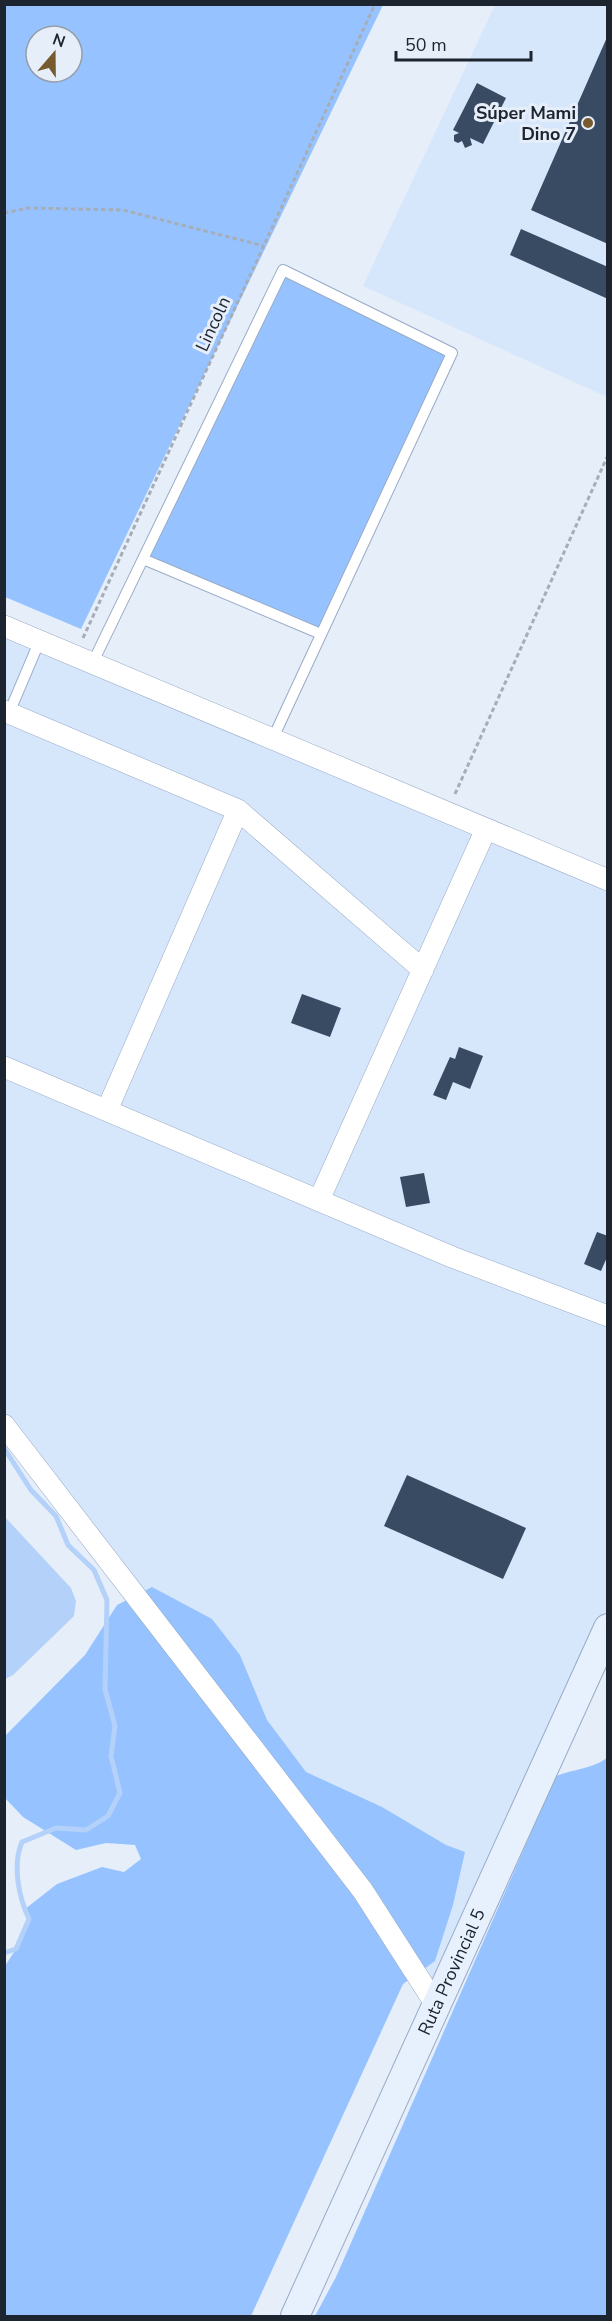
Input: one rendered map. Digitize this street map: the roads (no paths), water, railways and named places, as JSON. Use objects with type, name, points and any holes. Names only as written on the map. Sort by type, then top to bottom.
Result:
[{"type":"main road","name":"Ruta Provincial 5","points":[[295,2316],[608,1628]]},
{"type":"street","points":[[4,626],[608,880]]},
{"type":"street","points":[[7,712],[238,810],[423,970]]},
{"type":"street","points":[[107,1110],[238,810]]},
{"type":"street","points":[[319,1200],[486,829]]},
{"type":"street","points":[[4,1067],[452,1257],[602,1314]]},
{"type":"street","points":[[4,1425],[363,1891],[436,2004]]},
{"type":"lane","points":[[84,658],[143,559],[283,270],[452,353],[273,738]]},
{"type":"lane","points":[[143,559],[321,634]]},
{"type":"lane","points":[[7,712],[39,640]]},
{"type":"waterway","points":[[4,1448],[31,1490],[56,1516],[68,1545],[94,1570],[107,1600],[105,1689],[115,1726],[111,1756],[120,1793],[108,1816],[86,1830],[56,1828],[22,1842],[17,1871],[22,1901],[29,1919],[16,1949],[4,1953]]},
{"type":"place","name":"Súper Mami Dino 7","points":[[588,123]]}]
